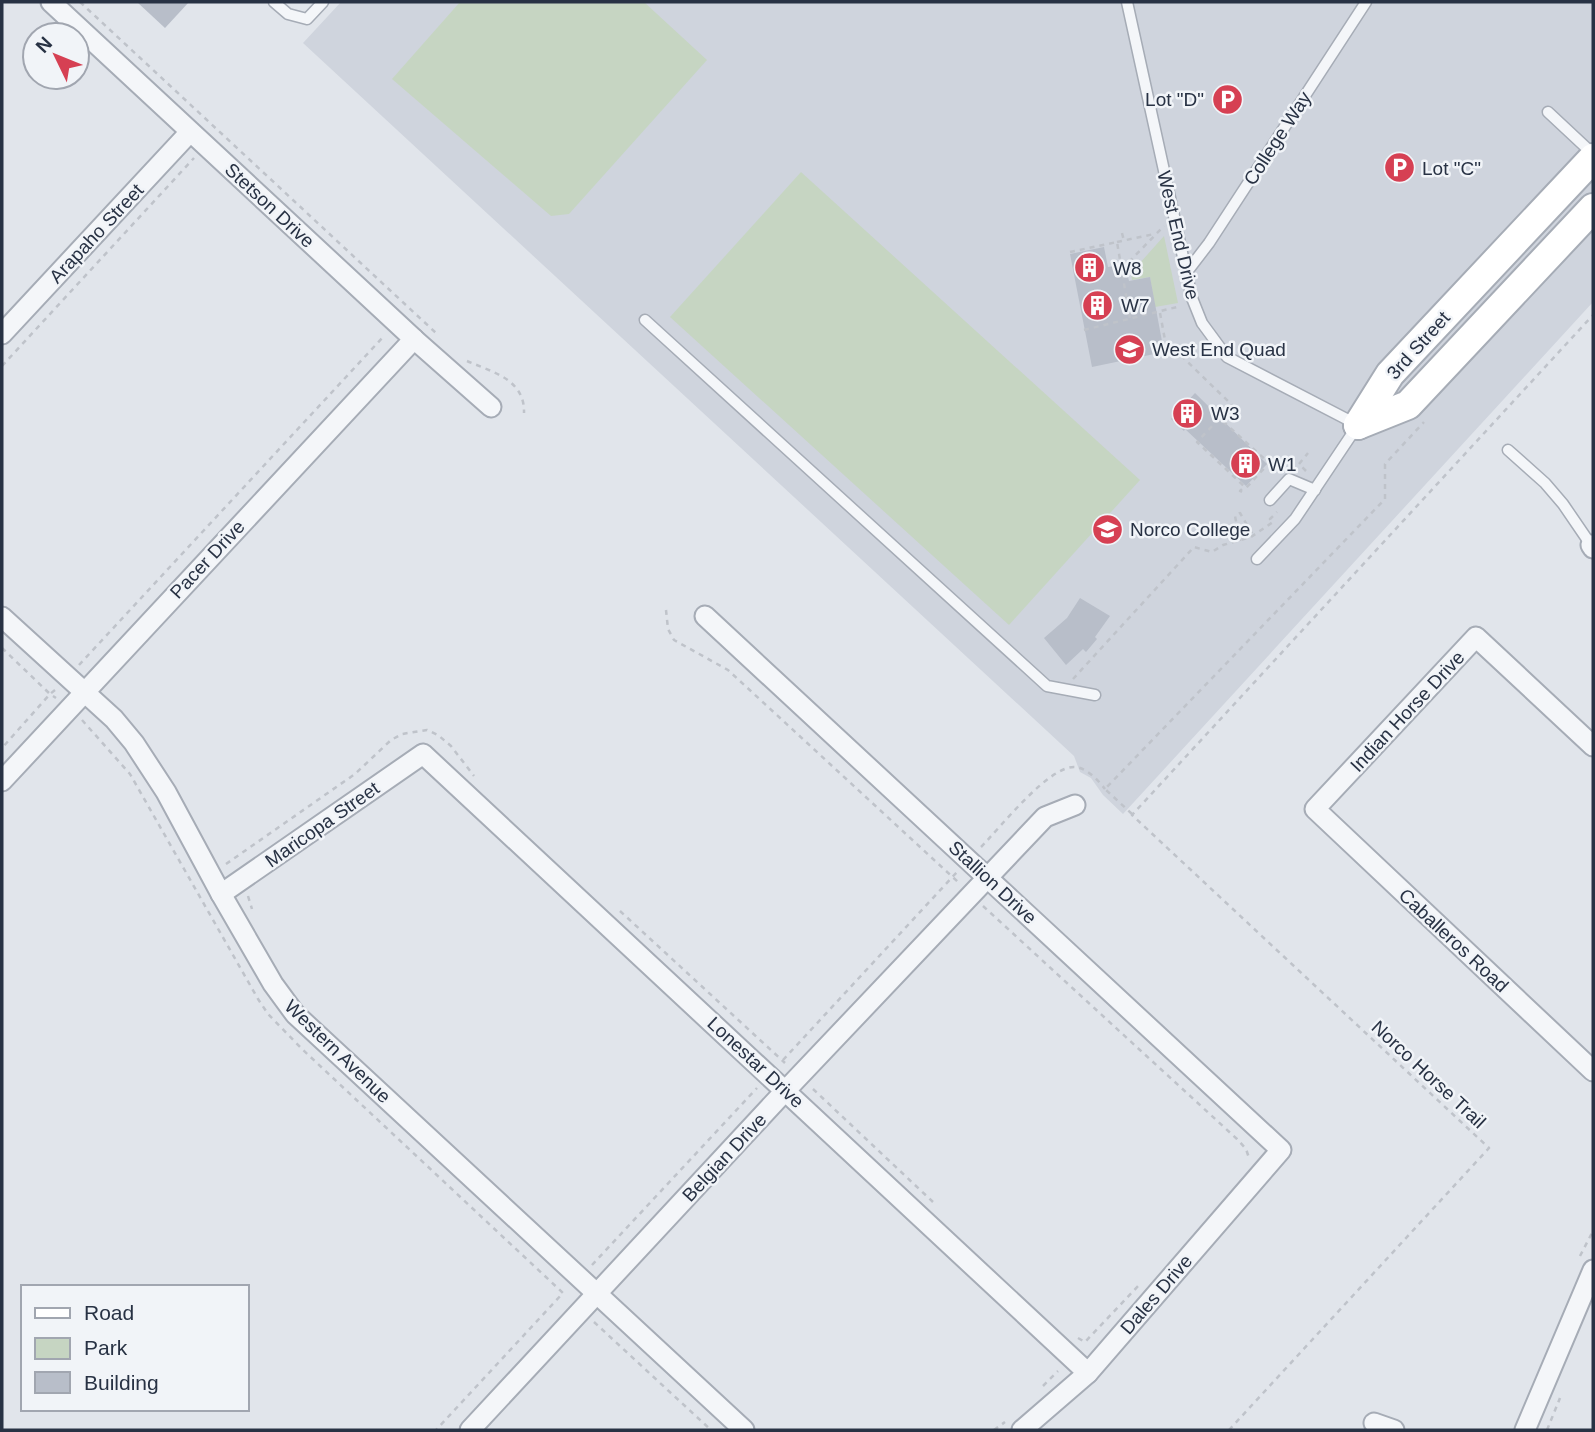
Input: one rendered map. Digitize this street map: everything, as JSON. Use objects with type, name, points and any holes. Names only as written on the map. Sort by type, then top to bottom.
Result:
[{"type":"street","name":"Stetson Drive","points":[[51,2],[190,132],[404,316],[414,339],[491,407]]},
{"type":"street","name":"Arapaho Street","points":[[2,334],[190,132]]},
{"type":"street","name":"3rd Street","points":[[1358,425],[1390,374],[1593,156]]},
{"type":"street","name":"3rd Street","points":[[1358,425],[1408,405],[1593,208]]},
{"type":"street","name":"Pacer Drive","points":[[2,781],[414,339]]},
{"type":"street","name":"Stallion Drive","points":[[705,616],[1281,1150]]},
{"type":"street","name":"Western Avenue","points":[[2,617],[114,719],[134,743],[166,792],[201,879],[221,894],[273,984],[295,1014],[744,1430]]},
{"type":"street","name":"Indian Horse Drive","points":[[1315,808],[1476,637],[1593,746]]},
{"type":"street","name":"Maricopa Street","points":[[221,894],[423,754]]},
{"type":"street","name":"Lonestar Drive","points":[[423,754],[776,1067],[1088,1373]]},
{"type":"street","name":"Belgian Drive","points":[[470,1430],[1045,817],[1075,805]]},
{"type":"street","name":"Caballeros Road","points":[[1315,808],[1593,1072]]},
{"type":"street","name":"Dales Drive","points":[[1015,1425],[1088,1373],[1281,1150]]},
{"type":"street","points":[[1525,1430],[1593,1270]]},
{"type":"street","points":[[1374,1423],[1394,1430]]},
{"type":"lane","points":[[274,2],[288,14],[307,19],[323,2]]},
{"type":"lane","name":"West End Drive","points":[[1127,2],[1186,273],[1202,323],[1227,357],[1358,425]]},
{"type":"lane","name":"College Way","points":[[1186,273],[1209,243],[1366,2]]},
{"type":"lane","points":[[1548,112],[1593,156]]},
{"type":"lane","points":[[645,320],[1047,685],[1095,695]]},
{"type":"lane","points":[[1257,559],[1295,519],[1358,425]]},
{"type":"lane","points":[[1508,450],[1545,482],[1592,546]]},
{"type":"lane","points":[[1270,500],[1289,479],[1315,490]]},
{"type":"path","points":[[80,2],[219,131],[404,316],[438,334]]},
{"type":"path","points":[[2,366],[219,131]]},
{"type":"path","points":[[1121,269],[1164,226]]},
{"type":"path","points":[[1122,233],[1124,241]]},
{"type":"path","points":[[1070,252],[1156,234]]},
{"type":"path","points":[[1116,242],[1130,320]]},
{"type":"path","points":[[1084,330],[1181,306]]},
{"type":"path","points":[[1160,313],[1165,340],[1232,405],[1197,442],[1245,486]]},
{"type":"path","points":[[1132,815],[1593,315]]},
{"type":"path","points":[[2,748],[404,316]]},
{"type":"path","points":[[464,359],[505,377],[516,386],[522,396],[524,413]]},
{"type":"path","points":[[1206,406],[1269,463],[1240,491],[1242,492]]},
{"type":"path","points":[[1105,789],[1385,499],[1385,464],[1423,423]]},
{"type":"path","points":[[1306,477],[1310,474],[1298,464],[1308,453]]},
{"type":"path","points":[[1064,689],[1194,547],[1212,552],[1223,545],[1253,536],[1273,522],[1270,519],[1279,509]]},
{"type":"path","points":[[1240,541],[1236,516],[1240,513],[1253,536]]},
{"type":"path","points":[[666,610],[668,629],[674,640],[728,670],[1237,1139],[1246,1149],[1250,1160]]},
{"type":"path","points":[[2,648],[50,694],[86,723],[130,774],[201,879],[258,999],[280,1027],[563,1293]]},
{"type":"path","points":[[201,879],[355,774],[391,740],[402,734],[426,730],[438,735],[451,746],[476,778]]},
{"type":"path","name":"Norco Horse Trail","points":[[436,1430],[563,1293],[581,1279],[968,859],[1050,776],[1060,770],[1074,767],[1086,771],[1489,1149],[1229,1430]]},
{"type":"path","points":[[240,881],[252,909]]},
{"type":"path","points":[[619,910],[793,1083],[936,1205]]},
{"type":"path","points":[[1043,1387],[1143,1280]]},
{"type":"path","points":[[581,1310],[711,1430]]},
{"type":"path","points":[[1076,1337],[1085,1342]]},
{"type":"path","points":[[994,1430],[1015,1425]]},
{"type":"shaded area","name":"Norco College","points":[[341,2],[1593,2],[1593,302],[1123,814],[1103,795],[1091,778],[1080,772],[1074,756],[303,43]]},
{"type":"green space","points":[[460,2],[644,2],[707,60],[569,214],[551,216],[392,79]]},
{"type":"green space","points":[[801,172],[1140,480],[1009,625],[670,317]]},
{"type":"green space","points":[[1164,236],[1178,303],[1155,307],[1150,277],[1132,280],[1131,273]]},
{"type":"building","points":[[137,2],[189,2],[165,28]]},
{"type":"building","points":[[1104,247],[1108,267],[1125,264],[1129,281],[1150,277],[1164,352],[1092,367],[1070,254]]},
{"type":"building","points":[[1195,393],[1267,464],[1246,486],[1171,419]]},
{"type":"building","points":[[1080,598],[1110,616],[1086,652],[1083,649],[1066,665],[1044,638],[1067,618]]},
{"type":"place","name":"Lot \"D\"","points":[[1227,99]]},
{"type":"place","name":"Lot \"C\"","points":[[1399,168]]},
{"type":"place","name":"W8","points":[[1090,268]]},
{"type":"place","name":"W7","points":[[1098,305]]},
{"type":"place","name":"West End Quad","points":[[1129,349]]},
{"type":"place","name":"W3","points":[[1188,413]]},
{"type":"place","name":"W1","points":[[1245,464]]},
{"type":"place","name":"Norco College","points":[[1107,529]]}]
